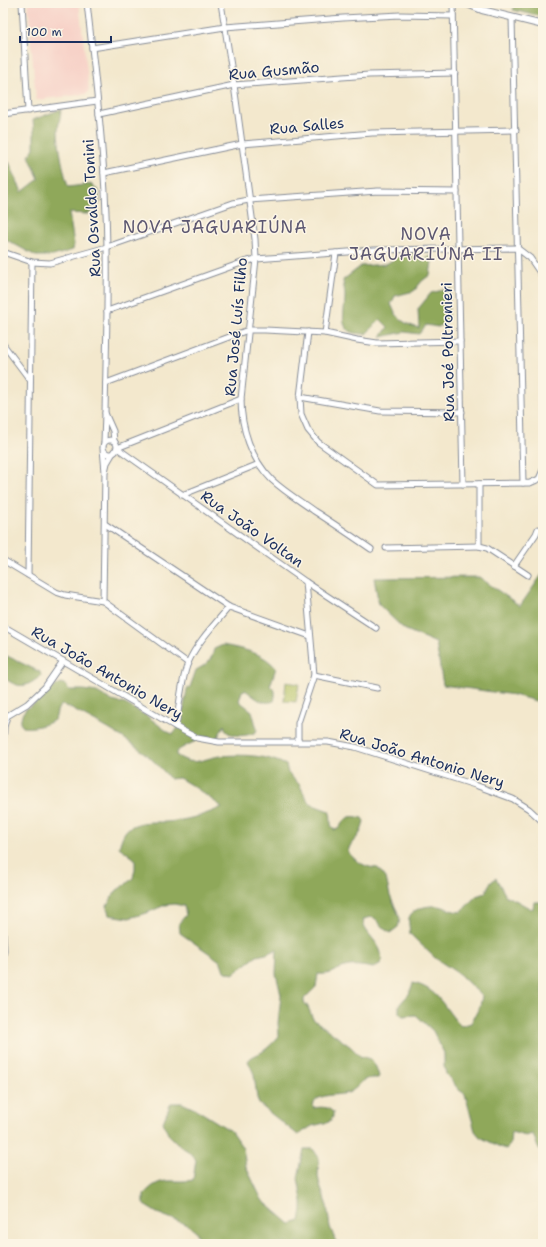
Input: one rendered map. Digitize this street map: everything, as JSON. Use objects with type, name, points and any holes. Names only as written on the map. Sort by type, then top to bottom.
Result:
[{"type":"street","points":[[22,3],[28,111]]},
{"type":"street","name":"Rua Osvaldo Tonini","points":[[87,3],[104,173],[107,248],[106,413],[103,449],[105,472],[103,601]]},
{"type":"street","name":"Rua José Luís Filho","points":[[221,3],[234,85],[256,259],[241,399],[241,412],[244,428],[259,464],[272,479],[286,491],[370,549]]},
{"type":"street","name":"Rua Joé Poltronieri","points":[[453,3],[463,484]]},
{"type":"street","points":[[465,3],[482,10],[543,25]]},
{"type":"street","points":[[92,48],[225,27],[400,15],[454,16]]},
{"type":"street","points":[[512,18],[516,130],[523,484]]},
{"type":"street","name":"Rua Gusmão","points":[[99,114],[234,85],[369,75],[455,73]]},
{"type":"street","points":[[3,114],[97,101]]},
{"type":"street","name":"Rua Salles","points":[[104,173],[242,144],[372,133],[516,130]]},
{"type":"street","points":[[3,252],[32,262],[50,263],[107,248],[233,203],[249,200],[378,191],[457,192]]},
{"type":"street","points":[[107,311],[256,259],[374,250],[518,248],[530,258],[543,278]]},
{"type":"street","points":[[325,333],[336,253]]},
{"type":"street","points":[[28,575],[32,262]]},
{"type":"street","points":[[106,383],[248,330],[325,333],[377,343],[460,341]]},
{"type":"street","points":[[308,332],[300,397],[301,414],[308,430],[318,442],[378,485],[523,484],[535,482],[539,479],[543,470]]},
{"type":"street","points":[[3,344],[30,380]]},
{"type":"street","points":[[300,397],[380,411],[462,412]]},
{"type":"street","points":[[103,449],[108,453],[241,399]]},
{"type":"street","name":"Rua Osvaldo Tonini","points":[[105,472],[107,463],[115,450],[112,431],[106,413]]},
{"type":"street","points":[[104,442],[108,440],[114,442]]},
{"type":"street","name":"Rua João Voltan","points":[[115,450],[306,582],[376,628]]},
{"type":"street","points":[[182,495],[259,464]]},
{"type":"street","points":[[479,484],[479,546]]},
{"type":"street","points":[[105,524],[229,607],[310,636]]},
{"type":"street","points":[[514,566],[538,529]]},
{"type":"street","points":[[386,548],[479,546],[487,548],[528,575]]},
{"type":"street","points":[[3,560],[56,592],[103,601],[188,662]]},
{"type":"street","points":[[298,741],[298,723],[314,675],[306,582]]},
{"type":"street","points":[[176,727],[188,662],[201,642],[229,607]]},
{"type":"street","name":"Rua João Antonio Nery","points":[[3,626],[197,738],[219,742],[328,742],[355,747],[475,785],[513,799],[529,809],[543,822]]},
{"type":"street","points":[[3,749],[5,716],[28,704],[45,687],[62,661]]},
{"type":"street","points":[[314,675],[377,688]]},
{"type":"street","points":[[3,931],[3,956]]},
{"type":"shaded area","points":[[28,3],[79,3],[89,89],[87,94],[36,100]]},
{"type":"green space","points":[[516,3],[543,3],[543,17],[513,10]]},
{"type":"green space","points":[[61,109],[58,128],[62,159],[68,187],[92,184],[99,192],[99,204],[89,214],[69,213],[74,244],[73,250],[53,256],[36,256],[3,238],[3,168],[9,162],[22,192],[39,179],[29,156],[34,148],[33,120]]},
{"type":"green space","points":[[404,253],[418,254],[422,261],[433,255],[430,275],[422,281],[414,291],[395,296],[391,304],[396,314],[405,323],[419,328],[418,309],[431,293],[451,288],[447,322],[438,327],[426,325],[419,334],[404,332],[381,337],[388,327],[380,319],[366,334],[350,331],[346,327],[343,317],[345,296],[343,280],[361,266],[386,264]]},
{"type":"green space","points":[[543,573],[543,703],[514,695],[443,685],[436,643],[404,629],[379,605],[374,578],[479,577],[520,606]]},
{"type":"green space","points":[[223,645],[251,652],[265,658],[276,668],[270,686],[275,692],[274,701],[262,701],[245,690],[242,691],[239,701],[252,711],[257,729],[256,732],[249,735],[233,735],[226,731],[224,725],[218,737],[206,737],[178,750],[176,755],[188,761],[194,762],[214,757],[237,755],[271,759],[286,765],[288,773],[299,784],[308,801],[313,805],[329,811],[331,816],[331,825],[334,830],[338,829],[343,822],[350,817],[353,816],[362,818],[364,821],[361,830],[348,852],[354,859],[362,864],[369,867],[378,868],[386,878],[390,896],[400,919],[398,927],[390,933],[374,918],[364,919],[365,929],[380,950],[382,956],[381,963],[373,968],[350,966],[328,974],[318,974],[316,987],[304,999],[304,1002],[313,1019],[351,1047],[360,1056],[370,1059],[376,1067],[379,1076],[378,1078],[364,1080],[350,1092],[318,1099],[314,1103],[313,1108],[326,1108],[333,1112],[333,1117],[329,1122],[312,1126],[298,1135],[259,1104],[254,1074],[248,1061],[267,1048],[279,1036],[278,1023],[281,995],[276,974],[277,949],[257,956],[233,974],[224,971],[221,962],[180,933],[179,923],[186,915],[184,906],[175,904],[165,905],[147,913],[129,918],[109,915],[107,906],[112,897],[117,890],[133,878],[135,859],[119,847],[122,837],[129,828],[142,823],[187,819],[209,813],[222,807],[196,788],[179,778],[170,779],[160,767],[135,746],[122,737],[66,706],[62,705],[59,707],[55,719],[49,723],[39,726],[23,727],[20,723],[22,714],[26,709],[37,702],[49,689],[61,683],[66,685],[69,690],[97,692],[112,701],[125,704],[147,716],[168,732],[173,734],[179,726],[187,689],[190,687],[196,670],[208,662],[214,649]]},
{"type":"green space","points":[[3,654],[40,672],[41,676],[26,685],[22,686],[13,684],[3,677]]},
{"type":"green space","points":[[286,682],[299,684],[296,702],[284,701]]},
{"type":"green space","points":[[496,878],[506,896],[531,909],[533,908],[534,902],[543,902],[543,1153],[539,1149],[532,1134],[526,1136],[511,1132],[510,1145],[506,1149],[480,1137],[475,1131],[465,1094],[459,1090],[446,1074],[444,1066],[444,1053],[433,1031],[416,1015],[403,1016],[399,1013],[399,1005],[409,994],[413,983],[430,990],[436,995],[461,1026],[471,1023],[480,1006],[482,996],[459,974],[435,958],[410,934],[409,918],[414,911],[429,906],[439,906],[461,912],[476,896],[485,893],[490,883]]},
{"type":"green space","points":[[171,1103],[182,1103],[199,1111],[231,1131],[243,1148],[246,1167],[262,1200],[290,1224],[300,1221],[302,1201],[298,1178],[304,1149],[313,1149],[319,1158],[318,1176],[320,1186],[327,1206],[330,1227],[337,1244],[203,1244],[196,1232],[188,1225],[157,1213],[144,1205],[144,1194],[156,1184],[167,1181],[193,1180],[196,1160],[168,1134],[163,1122]]},
{"type":"district","name":"NOVA JAGUARIÚNA","points":[[215,227]]},
{"type":"district","name":"NOVA JAGUARIÚNA II","points":[[426,244]]}]
